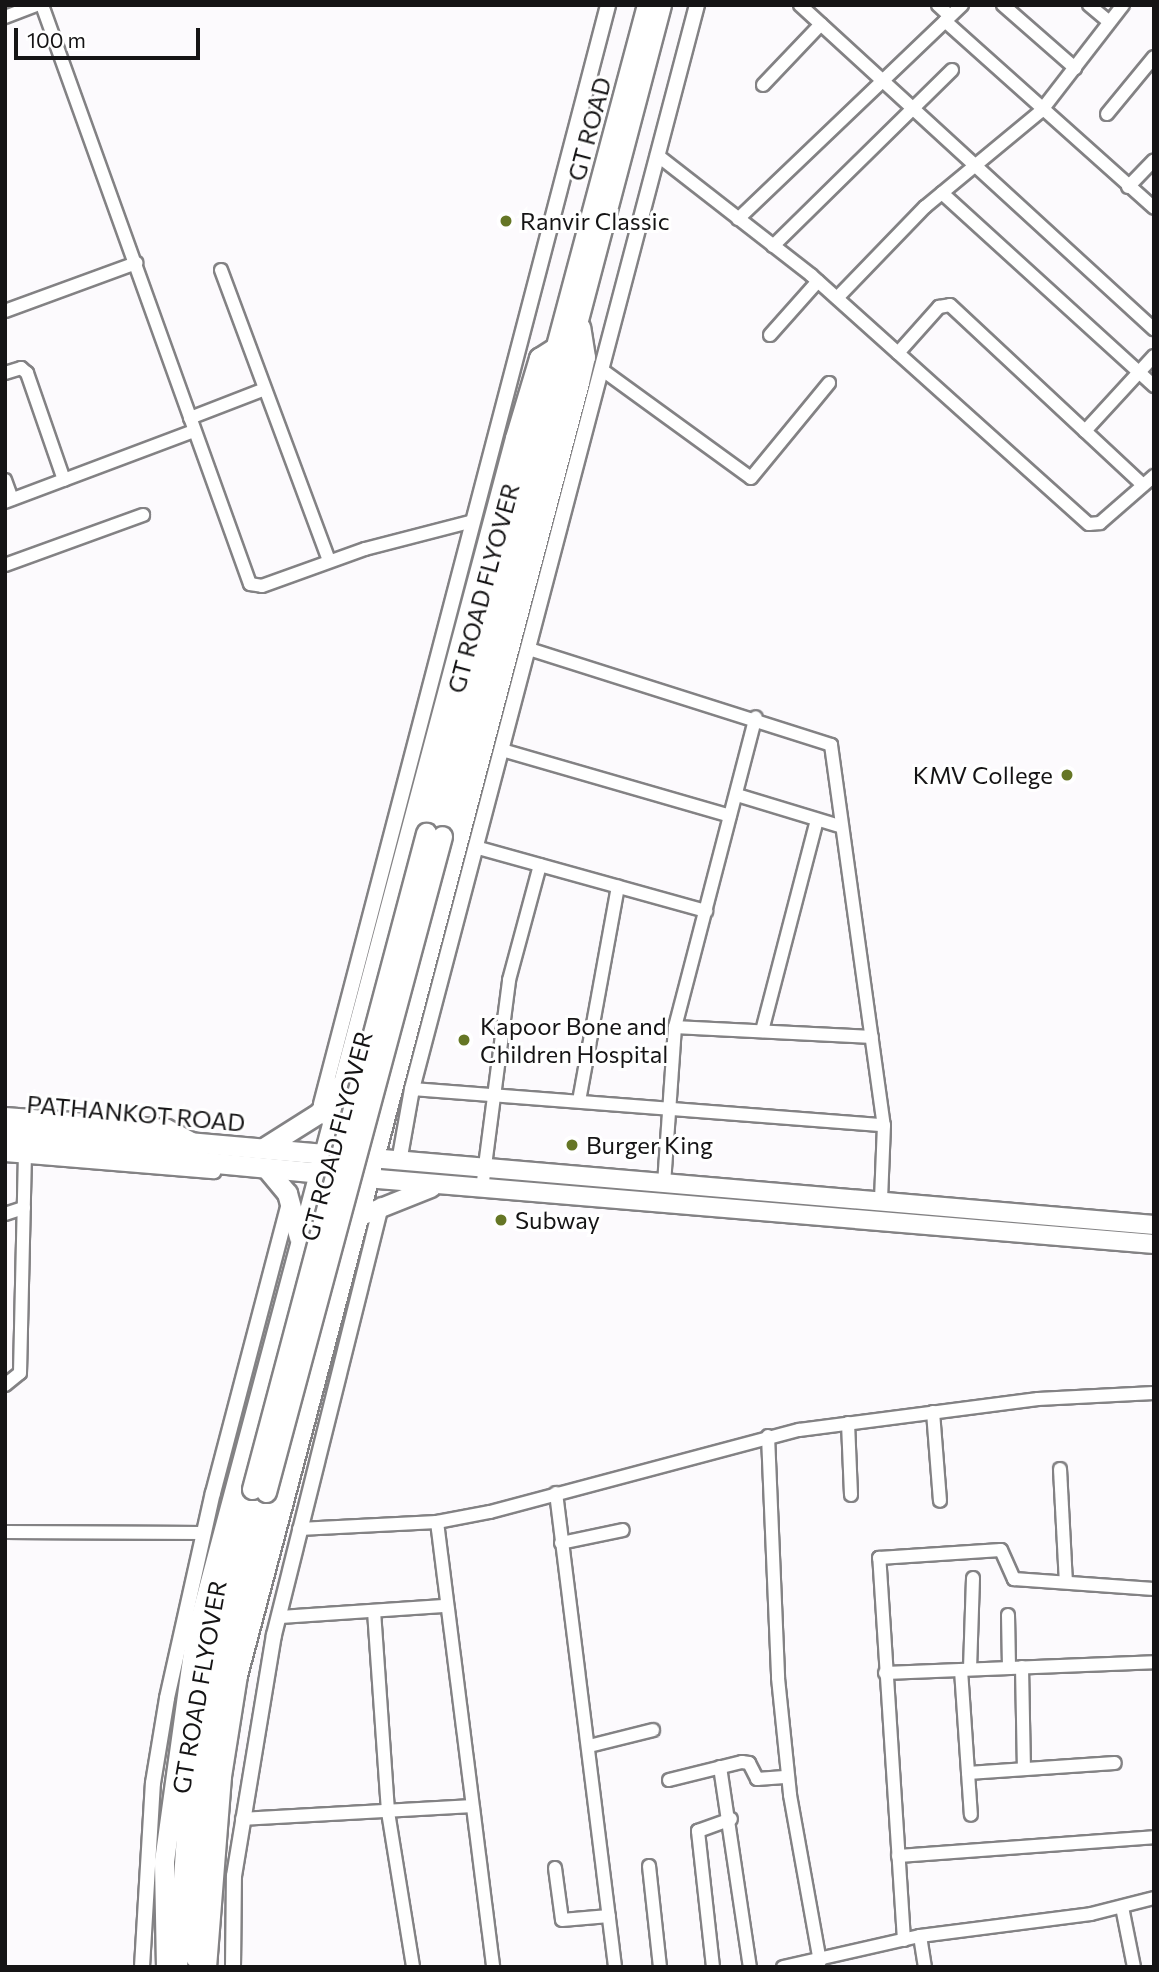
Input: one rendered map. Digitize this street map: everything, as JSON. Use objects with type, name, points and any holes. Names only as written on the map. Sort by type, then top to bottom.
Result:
[{"type":"highway","name":"GT ROAD","points":[[556,347],[647,5]]},
{"type":"highway","name":"GT ROAD","points":[[580,327],[661,5]]},
{"type":"highway","name":"GT ROAD FLYOVER","points":[[434,835],[580,327]]},
{"type":"highway","points":[[206,1967],[221,1776],[237,1675],[579,382],[585,357],[580,327]]},
{"type":"highway","name":"GT ROAD FLYOVER","points":[[177,1967],[190,1774],[205,1674],[259,1491],[434,835],[556,347]]},
{"type":"highway","points":[[166,1967],[162,1953],[164,1861],[195,1638],[515,438],[539,358],[556,347]]},
{"type":"highway","points":[[262,1149],[282,1141],[319,1113],[347,1072]]},
{"type":"highway","name":"PATHANKOT ROAD","points":[[5,1126],[262,1149],[322,1164]]},
{"type":"highway","points":[[5,1143],[266,1168],[322,1164],[369,1168]]},
{"type":"highway","points":[[266,1168],[290,1199],[300,1241]]},
{"type":"highway","name":"GT ROAD FLYOVER","points":[[196,1967],[196,1871],[206,1772],[222,1672],[259,1491]]},
{"type":"main road","points":[[369,1168],[399,1163],[486,1168],[1154,1225]]},
{"type":"main road","points":[[369,1168],[441,1184],[482,1189],[1154,1244]]},
{"type":"main road","points":[[634,1202],[636,1181]]},
{"type":"main road","points":[[356,1217],[381,1205],[441,1184]]},
{"type":"main road","points":[[753,1212],[755,1191]]},
{"type":"street","points":[[5,17],[39,5],[136,263],[250,584],[262,586],[329,561],[472,521]]},
{"type":"street","points":[[319,1113],[608,5]]},
{"type":"street","points":[[399,1163],[412,1089],[697,5]]},
{"type":"street","points":[[800,5],[883,78],[974,167],[1154,329]]},
{"type":"street","points":[[938,5],[947,18],[1041,111],[1154,208]]},
{"type":"street","points":[[738,219],[962,5]]},
{"type":"street","points":[[1003,5],[1075,68]]},
{"type":"street","points":[[1089,5],[1109,22]]},
{"type":"street","points":[[837,298],[942,193],[1041,111],[1123,5]]},
{"type":"street","points":[[763,85],[821,24]]},
{"type":"street","points":[[1107,114],[1154,57]]},
{"type":"street","points":[[773,246],[952,69]]},
{"type":"street","points":[[657,155],[818,281],[1088,524],[1100,523],[1154,476]]},
{"type":"street","points":[[1128,187],[1154,160]]},
{"type":"street","points":[[942,193],[1154,386]]},
{"type":"street","points":[[5,311],[136,263]]},
{"type":"street","points":[[221,270],[329,561]]},
{"type":"street","points":[[770,335],[818,281]]},
{"type":"street","points":[[898,353],[946,303],[1143,485]]},
{"type":"street","points":[[1085,431],[1154,356]]},
{"type":"street","points":[[5,373],[21,368],[27,373],[64,480]]},
{"type":"street","points":[[601,369],[751,478],[829,383]]},
{"type":"street","points":[[190,418],[265,389]]},
{"type":"street","points":[[5,480],[9,500],[194,432]]},
{"type":"street","points":[[5,565],[143,515]]},
{"type":"street","points":[[529,649],[755,717],[831,745],[839,826],[884,1125],[881,1201]]},
{"type":"street","points":[[664,1184],[666,1108],[675,1027],[755,717]]},
{"type":"street","points":[[502,750],[730,816]]},
{"type":"street","points":[[737,795],[839,826]]},
{"type":"street","points":[[762,1031],[817,820]]},
{"type":"street","points":[[475,847],[706,911]]},
{"type":"street","points":[[482,1189],[498,1095],[509,980],[540,865]]},
{"type":"street","points":[[579,1101],[618,887]]},
{"type":"street","points":[[675,1027],[872,1037]]},
{"type":"street","points":[[412,1089],[884,1125]]},
{"type":"street","points":[[5,1114],[168,1126],[199,1143]]},
{"type":"street","points":[[5,1155],[222,1173],[266,1168]]},
{"type":"street","points":[[5,1385],[20,1373],[25,1157]]},
{"type":"street","points":[[142,1967],[153,1783],[204,1533],[290,1199]]},
{"type":"street","points":[[233,1967],[234,1876],[278,1617],[381,1205]]},
{"type":"street","points":[[5,1214],[24,1208]]},
{"type":"street","points":[[299,1529],[437,1522],[768,1436],[848,1423],[933,1412],[1154,1393]]},
{"type":"street","points":[[933,1412],[940,1501]]},
{"type":"street","points":[[848,1423],[851,1495]]},
{"type":"street","points":[[768,1436],[778,1678],[788,1777],[825,1962]]},
{"type":"street","points":[[1060,1469],[1066,1582]]},
{"type":"street","points":[[556,1493],[615,1967]]},
{"type":"street","points":[[437,1522],[445,1605],[493,1967]]},
{"type":"street","points":[[561,1543],[623,1530]]},
{"type":"street","points":[[5,1532],[204,1533]]},
{"type":"street","points":[[904,1940],[878,1564],[883,1555],[1001,1550],[1011,1578],[1154,1589]]},
{"type":"street","points":[[971,1815],[966,1670],[973,1578]]},
{"type":"street","points":[[278,1617],[445,1605]]},
{"type":"street","points":[[374,1611],[388,1812],[413,1967]]},
{"type":"street","points":[[1008,1615],[1009,1668]]},
{"type":"street","points":[[885,1673],[1154,1662]]},
{"type":"street","points":[[1022,1667],[1024,1769]]},
{"type":"street","points":[[589,1746],[653,1730]]},
{"type":"street","points":[[669,1780],[747,1762],[757,1779],[788,1777]]},
{"type":"street","points":[[968,1773],[1115,1763]]},
{"type":"street","points":[[720,1767],[731,1819],[750,1967]]},
{"type":"street","points":[[242,1819],[472,1807]]},
{"type":"street","points":[[713,1967],[698,1831],[731,1819]]},
{"type":"street","points":[[898,1857],[1154,1837]]},
{"type":"street","points":[[649,1866],[660,1967]]},
{"type":"street","points":[[555,1868],[562,1920],[609,1916]]},
{"type":"street","points":[[783,1967],[825,1962],[920,1936],[1122,1907],[1154,1898]]},
{"type":"street","points":[[1122,1907],[1134,1967]]},
{"type":"street","points":[[920,1936],[925,1967]]},
{"type":"place","name":"Ranvir Classic","points":[[506,221]]},
{"type":"place","name":"KMV College","points":[[1067,775]]},
{"type":"place","name":"Kapoor Bone and Children Hospital","points":[[464,1040]]},
{"type":"place","name":"Burger King","points":[[572,1145]]},
{"type":"place","name":"Subway","points":[[501,1220]]}]
